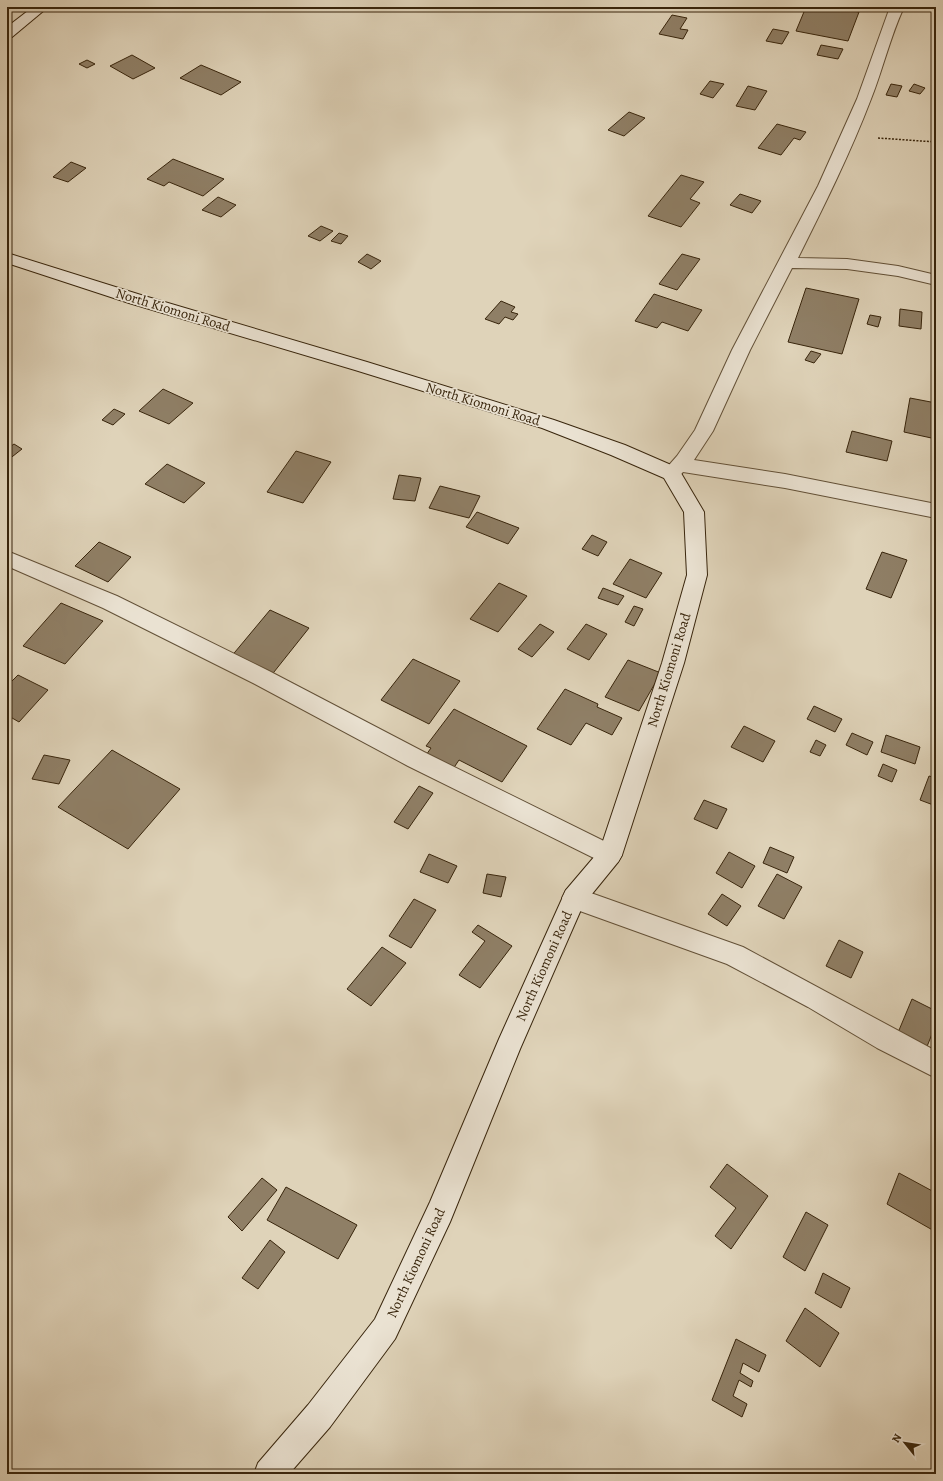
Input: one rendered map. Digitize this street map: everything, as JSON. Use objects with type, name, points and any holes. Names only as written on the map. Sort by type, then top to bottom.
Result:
[{"type":"street","points":[[7,34],[41,7]]},
{"type":"street","points":[[675,469],[703,433],[740,352],[788,263],[848,135],[871,79],[886,30],[897,7]]},
{"type":"street","name":"North Kiomoni Road","points":[[7,258],[135,299],[362,366],[548,424],[675,469],[694,512],[697,575],[673,663],[610,855],[574,898],[508,1048],[440,1212],[385,1330],[319,1416],[269,1474]]},
{"type":"street","points":[[788,263],[847,264],[898,271],[936,280]]},
{"type":"street","points":[[675,469],[785,481],[936,511]]},
{"type":"street","points":[[7,558],[117,605],[262,678],[416,759],[610,855]]},
{"type":"street","points":[[574,898],[734,955],[817,999],[886,1039],[936,1064]]},
{"type":"path","points":[[848,135],[936,142]]},
{"type":"building","points":[[806,7],[827,7],[859,12],[848,41],[796,31]]},
{"type":"building","points":[[672,15],[687,18],[680,29],[688,30],[683,39],[659,34]]},
{"type":"building","points":[[773,29],[789,32],[782,44],[766,41]]},
{"type":"building","points":[[821,45],[843,49],[838,59],[817,55]]},
{"type":"building","points":[[132,55],[155,68],[133,79],[110,66]]},
{"type":"building","points":[[87,60],[95,64],[87,68],[79,64]]},
{"type":"building","points":[[201,65],[241,82],[221,95],[180,78]]},
{"type":"building","points":[[710,81],[724,84],[713,98],[700,94]]},
{"type":"building","points":[[891,84],[902,86],[897,97],[886,95]]},
{"type":"building","points":[[914,84],[925,88],[920,94],[909,91]]},
{"type":"building","points":[[748,86],[767,91],[755,110],[736,106]]},
{"type":"building","points":[[629,112],[645,118],[624,136],[608,130]]},
{"type":"building","points":[[777,124],[806,132],[800,140],[794,138],[781,155],[758,148]]},
{"type":"building","points":[[173,159],[224,179],[203,196],[169,182],[164,186],[147,179]]},
{"type":"building","points":[[71,162],[86,168],[68,182],[53,177]]},
{"type":"building","points":[[681,175],[704,182],[690,199],[700,203],[681,227],[648,216]]},
{"type":"building","points":[[740,194],[761,201],[752,213],[730,205]]},
{"type":"building","points":[[218,197],[236,205],[221,217],[202,210]]},
{"type":"building","points":[[321,226],[333,231],[320,241],[308,236]]},
{"type":"building","points":[[339,233],[348,236],[341,244],[331,241]]},
{"type":"building","points":[[367,254],[381,261],[371,269],[358,262]]},
{"type":"building","points":[[682,254],[700,259],[677,290],[659,284]]},
{"type":"building","points":[[806,288],[859,299],[842,354],[788,342]]},
{"type":"building","points":[[654,294],[702,310],[688,331],[662,322],[657,328],[635,321]]},
{"type":"building","points":[[501,301],[515,307],[511,312],[518,314],[513,320],[505,317],[499,324],[485,319]]},
{"type":"building","points":[[900,309],[922,312],[921,329],[899,326]]},
{"type":"building","points":[[870,315],[881,317],[878,327],[867,324]]},
{"type":"building","points":[[811,351],[821,354],[814,363],[805,360]]},
{"type":"building","points":[[163,389],[193,403],[169,424],[139,411]]},
{"type":"building","points":[[910,398],[936,403],[936,439],[904,432]]},
{"type":"building","points":[[114,409],[125,414],[113,425],[102,420]]},
{"type":"building","points":[[852,431],[892,441],[887,461],[846,452]]},
{"type":"building","points":[[14,444],[22,449],[8,460],[7,449]]},
{"type":"building","points":[[296,451],[331,462],[303,503],[267,492]]},
{"type":"building","points":[[167,464],[205,483],[184,503],[145,484]]},
{"type":"building","points":[[399,475],[421,478],[415,501],[393,499]]},
{"type":"building","points":[[440,486],[480,496],[469,518],[429,508]]},
{"type":"building","points":[[477,512],[519,528],[508,544],[466,527]]},
{"type":"building","points":[[592,535],[607,542],[598,556],[582,549]]},
{"type":"building","points":[[99,542],[131,557],[108,582],[75,566]]},
{"type":"building","points":[[882,552],[907,560],[891,598],[866,589]]},
{"type":"building","points":[[630,559],[662,573],[646,598],[613,584]]},
{"type":"building","points":[[499,583],[527,596],[498,632],[470,619]]},
{"type":"building","points":[[603,588],[624,596],[618,605],[598,598]]},
{"type":"building","points":[[61,603],[103,621],[65,664],[23,646]]},
{"type":"building","points":[[634,606],[643,609],[634,626],[625,622]]},
{"type":"building","points":[[270,610],[309,628],[270,677],[230,658]]},
{"type":"building","points":[[540,624],[554,632],[532,657],[518,649]]},
{"type":"building","points":[[586,624],[607,634],[589,660],[567,649]]},
{"type":"building","points":[[413,659],[460,681],[429,724],[381,700]]},
{"type":"building","points":[[628,660],[661,673],[639,711],[605,697]]},
{"type":"building","points":[[18,675],[48,690],[19,722],[7,715],[7,686]]},
{"type":"building","points":[[565,689],[598,704],[597,707],[622,718],[612,735],[586,723],[571,745],[537,729]]},
{"type":"building","points":[[814,706],[842,719],[835,732],[807,719]]},
{"type":"building","points":[[454,709],[527,746],[502,782],[459,760],[453,769],[426,755],[431,748],[426,746]]},
{"type":"building","points":[[744,726],[775,741],[763,762],[731,747]]},
{"type":"building","points":[[852,733],[873,742],[867,755],[846,745]]},
{"type":"building","points":[[886,735],[920,747],[915,764],[881,752]]},
{"type":"building","points":[[816,740],[826,745],[820,756],[810,752]]},
{"type":"building","points":[[112,750],[180,789],[128,849],[58,807]]},
{"type":"building","points":[[44,755],[70,760],[59,784],[32,779]]},
{"type":"building","points":[[883,764],[897,770],[892,782],[878,776]]},
{"type":"building","points":[[929,776],[936,778],[936,806],[920,800]]},
{"type":"building","points":[[419,786],[433,793],[408,829],[394,822]]},
{"type":"building","points":[[704,800],[727,809],[717,829],[694,819]]},
{"type":"building","points":[[770,847],[794,857],[787,873],[763,863]]},
{"type":"building","points":[[729,852],[755,866],[742,888],[716,873]]},
{"type":"building","points":[[429,854],[457,866],[448,883],[420,872]]},
{"type":"building","points":[[487,874],[506,877],[501,897],[483,893]]},
{"type":"building","points":[[777,874],[802,887],[784,919],[758,906]]},
{"type":"building","points":[[722,894],[741,906],[727,926],[708,914]]},
{"type":"building","points":[[414,899],[436,910],[411,948],[389,936]]},
{"type":"building","points":[[478,925],[512,946],[480,988],[459,975],[485,941],[472,932]]},
{"type":"building","points":[[839,940],[863,952],[851,978],[826,966]]},
{"type":"building","points":[[382,947],[406,963],[371,1006],[347,989]]},
{"type":"building","points":[[912,999],[936,1011],[936,1024],[926,1049],[897,1035]]},
{"type":"building","points":[[727,1164],[768,1196],[731,1249],[715,1236],[736,1208],[710,1187]]},
{"type":"building","points":[[899,1173],[936,1193],[936,1232],[887,1204]]},
{"type":"building","points":[[262,1178],[277,1190],[242,1231],[228,1217]]},
{"type":"building","points":[[286,1187],[357,1225],[338,1259],[267,1220]]},
{"type":"building","points":[[806,1212],[828,1225],[805,1271],[783,1257]]},
{"type":"building","points":[[270,1240],[285,1252],[258,1289],[242,1278]]},
{"type":"building","points":[[823,1273],[850,1288],[841,1308],[815,1293]]},
{"type":"building","points":[[805,1308],[839,1333],[820,1367],[786,1341]]},
{"type":"building","points":[[736,1339],[766,1355],[759,1372],[743,1363],[740,1373],[753,1381],[751,1387],[739,1380],[733,1396],[747,1404],[742,1417],[712,1400]]}]
